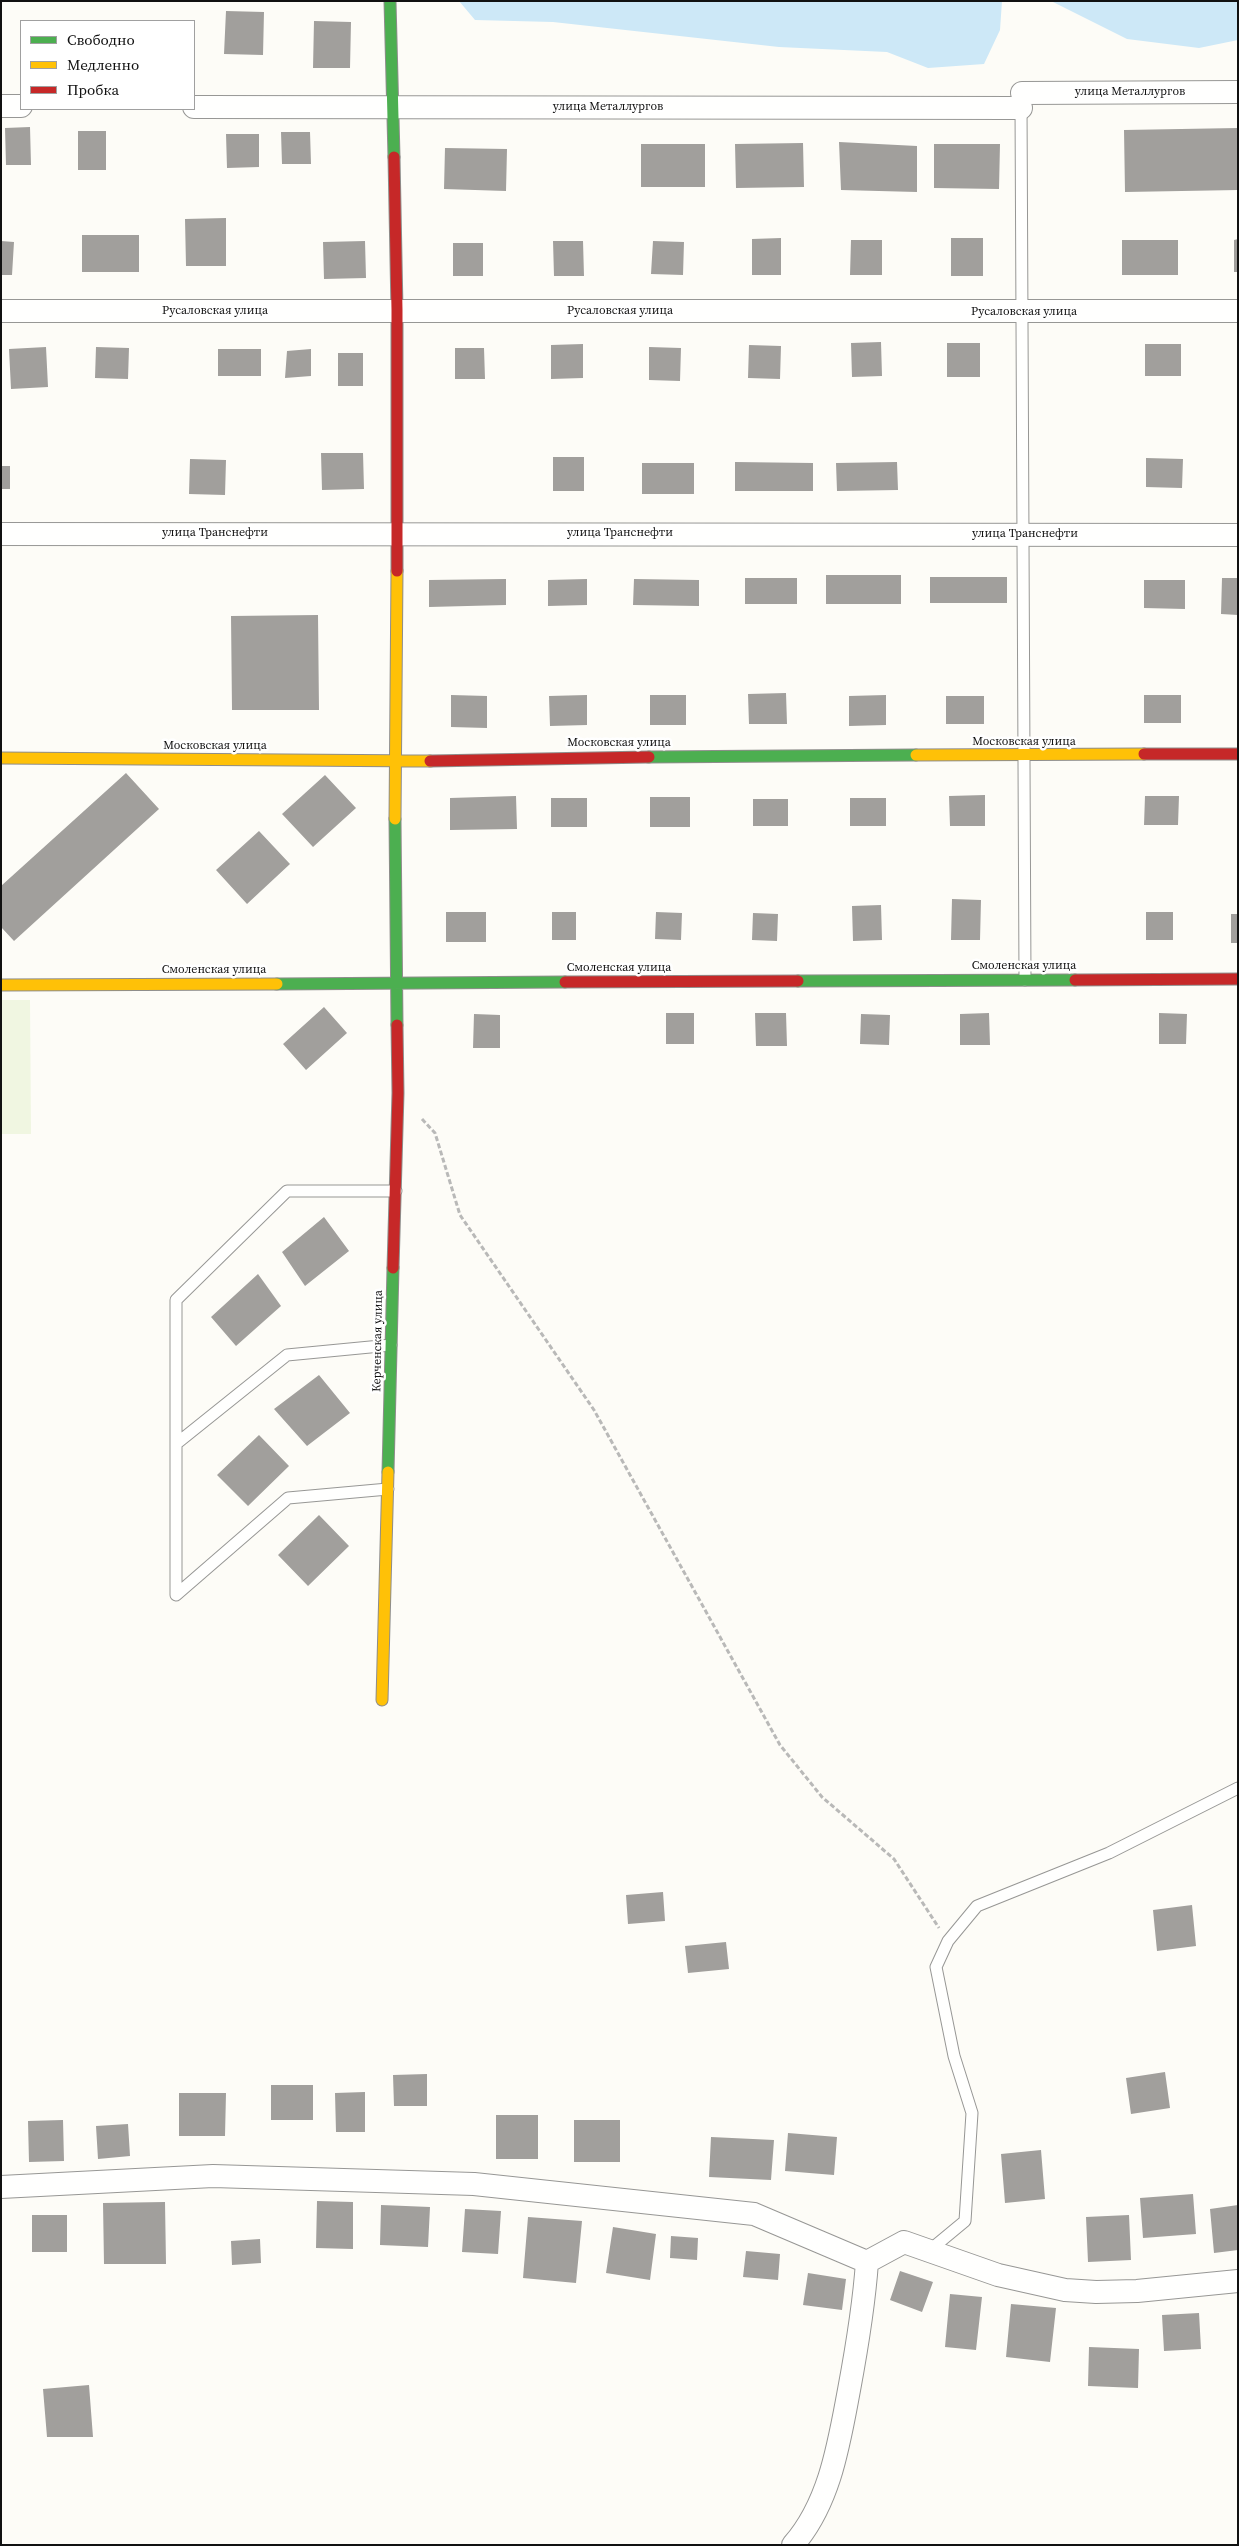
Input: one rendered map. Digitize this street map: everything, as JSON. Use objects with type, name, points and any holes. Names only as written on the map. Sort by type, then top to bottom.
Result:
[{"type":"street","name":"Керченская улица","points":[[382,1700],[398,1093],[394,762],[398,532],[397,310],[390,1]]},
{"type":"street","name":"улица Металлургов","points":[[195,107],[391,107],[1022,100],[1238,92]]},
{"type":"street","points":[[1,106],[20,106]]},
{"type":"street","name":"Русаловская улица","points":[[1,311],[1238,311]]},
{"type":"street","name":"улица Транснефти","points":[[1,534],[398,532],[1238,535]]},
{"type":"street","name":"Московская улица","points":[[1,758],[394,762],[567,757],[1238,754]]},
{"type":"street","name":"Смоленская улица","points":[[1,985],[1238,979]]},
{"type":"street","points":[[1,2187],[213,2176],[474,2184],[754,2214],[867,2262]]},
{"type":"street","points":[[867,2262],[904,2242],[998,2275],[1065,2290],[1096,2292],[1137,2291],[1238,2281]]},
{"type":"street","points":[[793,2545],[804,2533],[830,2476],[863,2315],[867,2262]]},
{"type":"lane","points":[[1022,100],[1025,534],[1023,755],[1025,980]]},
{"type":"lane","points":[[388,1489],[288,1498],[176,1595],[176,1300],[287,1191],[396,1191]]},
{"type":"lane","points":[[176,1444],[287,1355],[391,1345]]},
{"type":"lane","points":[[930,2250],[965,2221],[972,2113],[954,2056],[936,1967],[948,1941],[977,1906],[1109,1853],[1238,1788]]},
{"type":"path","points":[[398,1093],[435,1133],[460,1215],[594,1410],[780,1746],[822,1797],[894,1859],[948,1941]]},
{"type":"green space","points":[[1,1000],[30,1000],[31,1134],[1,1134]]},
{"type":"water","points":[[459,1],[1002,1],[1000,30],[984,64],[928,68],[887,52],[779,47],[553,22],[475,20]]},
{"type":"water","points":[[1051,1],[1238,1],[1238,40],[1199,48],[1127,39]]},
{"type":"building","points":[[226,11],[264,12],[263,55],[224,54]]},
{"type":"building","points":[[314,21],[351,22],[350,68],[313,68]]},
{"type":"building","points":[[30,127],[31,165],[6,165],[5,128]]},
{"type":"building","points":[[1238,128],[1238,190],[1125,192],[1124,130]]},
{"type":"building","points":[[78,131],[106,131],[106,170],[78,170]]},
{"type":"building","points":[[281,132],[310,132],[311,164],[282,164]]},
{"type":"building","points":[[226,134],[259,134],[259,167],[227,168]]},
{"type":"building","points":[[839,142],[917,146],[917,192],[841,190]]},
{"type":"building","points":[[803,143],[804,187],[736,188],[735,144]]},
{"type":"building","points":[[641,144],[705,144],[705,187],[641,187]]},
{"type":"building","points":[[934,144],[1000,144],[999,189],[934,188]]},
{"type":"building","points":[[445,148],[507,149],[506,191],[444,189]]},
{"type":"building","points":[[226,218],[226,266],[186,266],[185,219]]},
{"type":"building","points":[[82,235],[139,235],[139,272],[82,272]]},
{"type":"building","points":[[781,238],[781,275],[752,275],[752,239]]},
{"type":"building","points":[[951,238],[983,238],[983,276],[951,276]]},
{"type":"building","points":[[1238,239],[1238,272],[1234,272],[1234,240]]},
{"type":"building","points":[[851,240],[882,240],[882,275],[850,275]]},
{"type":"building","points":[[1122,240],[1178,240],[1178,275],[1122,275]]},
{"type":"building","points":[[1,241],[14,242],[12,275],[1,275]]},
{"type":"building","points":[[365,241],[366,278],[324,279],[323,242]]},
{"type":"building","points":[[553,241],[583,241],[584,276],[554,276]]},
{"type":"building","points":[[653,241],[684,242],[683,275],[651,274]]},
{"type":"building","points":[[453,243],[483,243],[483,276],[453,276]]},
{"type":"building","points":[[881,342],[882,376],[852,377],[851,343]]},
{"type":"building","points":[[947,343],[980,343],[980,377],[947,377]]},
{"type":"building","points":[[583,344],[583,378],[551,379],[551,345]]},
{"type":"building","points":[[1145,344],[1181,344],[1181,376],[1145,376]]},
{"type":"building","points":[[749,345],[781,346],[780,379],[748,378]]},
{"type":"building","points":[[46,347],[48,387],[11,389],[9,349]]},
{"type":"building","points":[[96,347],[129,348],[128,379],[95,378]]},
{"type":"building","points":[[649,347],[681,348],[680,381],[649,380]]},
{"type":"building","points":[[455,348],[484,348],[485,379],[455,379]]},
{"type":"building","points":[[218,349],[261,349],[261,376],[218,376]]},
{"type":"building","points":[[311,349],[311,376],[285,378],[287,351]]},
{"type":"building","points":[[338,353],[363,353],[363,386],[338,386]]},
{"type":"building","points":[[321,453],[363,453],[364,489],[322,490]]},
{"type":"building","points":[[553,457],[584,457],[584,491],[553,491]]},
{"type":"building","points":[[1146,458],[1183,459],[1182,488],[1146,487]]},
{"type":"building","points":[[190,459],[226,460],[225,495],[189,494]]},
{"type":"building","points":[[735,462],[813,463],[813,491],[735,491]]},
{"type":"building","points":[[897,462],[898,490],[837,491],[836,463]]},
{"type":"building","points":[[642,463],[694,463],[694,494],[642,494]]},
{"type":"building","points":[[1,466],[10,466],[10,489],[1,489]]},
{"type":"building","points":[[826,575],[901,575],[901,604],[826,604]]},
{"type":"building","points":[[930,577],[1007,577],[1007,603],[930,603]]},
{"type":"building","points":[[745,578],[797,578],[797,604],[745,604]]},
{"type":"building","points":[[1222,578],[1238,578],[1238,615],[1221,614]]},
{"type":"building","points":[[506,579],[506,605],[429,607],[429,580]]},
{"type":"building","points":[[587,579],[587,605],[548,606],[548,580]]},
{"type":"building","points":[[634,579],[699,580],[699,606],[633,605]]},
{"type":"building","points":[[1144,580],[1185,580],[1185,609],[1144,608]]},
{"type":"building","points":[[318,615],[319,710],[232,710],[231,616]]},
{"type":"building","points":[[786,693],[787,724],[749,724],[748,694]]},
{"type":"building","points":[[451,695],[487,696],[487,728],[451,727]]},
{"type":"building","points":[[587,695],[587,725],[550,726],[549,696]]},
{"type":"building","points":[[650,695],[686,695],[686,725],[650,725]]},
{"type":"building","points":[[886,695],[886,725],[849,726],[849,696]]},
{"type":"building","points":[[1144,695],[1181,695],[1181,723],[1144,723]]},
{"type":"building","points":[[946,696],[984,696],[984,724],[946,724]]},
{"type":"building","points":[[126,773],[159,809],[14,941],[1,927],[1,886]]},
{"type":"building","points":[[325,775],[356,808],[313,847],[282,814]]},
{"type":"building","points":[[985,795],[985,826],[950,826],[949,796]]},
{"type":"building","points":[[516,796],[517,829],[450,830],[450,798]]},
{"type":"building","points":[[1145,796],[1179,796],[1178,825],[1144,825]]},
{"type":"building","points":[[650,797],[690,797],[690,827],[650,827]]},
{"type":"building","points":[[551,798],[587,798],[587,827],[551,827]]},
{"type":"building","points":[[850,798],[886,798],[886,826],[850,826]]},
{"type":"building","points":[[753,799],[788,799],[788,826],[753,826]]},
{"type":"building","points":[[259,831],[290,864],[247,904],[216,870]]},
{"type":"building","points":[[952,899],[981,900],[980,940],[951,940]]},
{"type":"building","points":[[881,905],[882,940],[853,941],[852,906]]},
{"type":"building","points":[[446,912],[486,912],[486,942],[446,942]]},
{"type":"building","points":[[552,912],[576,912],[576,940],[552,940]]},
{"type":"building","points":[[656,912],[682,913],[681,940],[655,939]]},
{"type":"building","points":[[1146,912],[1173,912],[1173,940],[1146,940]]},
{"type":"building","points":[[753,913],[778,914],[777,941],[752,940]]},
{"type":"building","points":[[1231,914],[1238,914],[1238,943],[1231,943]]},
{"type":"building","points":[[324,1007],[347,1033],[306,1070],[283,1044]]},
{"type":"building","points":[[666,1013],[694,1013],[694,1044],[666,1044]]},
{"type":"building","points":[[755,1013],[786,1013],[787,1046],[756,1046]]},
{"type":"building","points":[[989,1013],[990,1045],[960,1045],[960,1014]]},
{"type":"building","points":[[1159,1013],[1187,1014],[1186,1044],[1159,1044]]},
{"type":"building","points":[[474,1014],[500,1015],[500,1048],[473,1048]]},
{"type":"building","points":[[861,1014],[890,1015],[889,1045],[860,1044]]},
{"type":"building","points":[[324,1217],[349,1251],[305,1286],[282,1252]]},
{"type":"building","points":[[258,1274],[281,1306],[236,1346],[211,1317]]},
{"type":"building","points":[[319,1375],[350,1413],[307,1446],[274,1409]]},
{"type":"building","points":[[259,1435],[289,1466],[248,1506],[217,1475]]},
{"type":"building","points":[[319,1515],[349,1546],[308,1586],[278,1555]]},
{"type":"building","points":[[663,1892],[665,1921],[628,1924],[626,1895]]},
{"type":"building","points":[[1192,1905],[1196,1946],[1157,1951],[1153,1910]]},
{"type":"building","points":[[726,1942],[729,1969],[688,1973],[685,1946]]},
{"type":"building","points":[[1165,2072],[1170,2108],[1131,2114],[1126,2078]]},
{"type":"building","points":[[427,2074],[427,2106],[394,2106],[393,2075]]},
{"type":"building","points":[[271,2085],[313,2085],[313,2120],[271,2120]]},
{"type":"building","points":[[365,2092],[365,2132],[336,2132],[335,2093]]},
{"type":"building","points":[[179,2093],[226,2093],[225,2136],[179,2136]]},
{"type":"building","points":[[496,2115],[538,2115],[538,2159],[496,2159]]},
{"type":"building","points":[[63,2120],[64,2161],[29,2162],[28,2121]]},
{"type":"building","points":[[574,2120],[620,2120],[620,2162],[574,2162]]},
{"type":"building","points":[[128,2124],[130,2156],[98,2159],[96,2126]]},
{"type":"building","points":[[788,2133],[837,2137],[834,2175],[785,2171]]},
{"type":"building","points":[[711,2137],[774,2140],[771,2180],[709,2177]]},
{"type":"building","points":[[1041,2150],[1045,2199],[1005,2203],[1001,2154]]},
{"type":"building","points":[[1193,2194],[1196,2234],[1143,2238],[1140,2198]]},
{"type":"building","points":[[317,2201],[353,2202],[353,2249],[316,2248]]},
{"type":"building","points":[[165,2202],[166,2264],[104,2264],[103,2203]]},
{"type":"building","points":[[381,2205],[430,2207],[428,2247],[380,2245]]},
{"type":"building","points":[[1238,2205],[1238,2250],[1214,2253],[1210,2209]]},
{"type":"building","points":[[465,2209],[501,2211],[498,2254],[462,2252]]},
{"type":"building","points":[[32,2215],[67,2215],[67,2252],[32,2252]]},
{"type":"building","points":[[1129,2215],[1131,2260],[1088,2262],[1086,2217]]},
{"type":"building","points":[[528,2217],[582,2221],[576,2283],[523,2278]]},
{"type":"building","points":[[613,2227],[656,2234],[650,2280],[606,2273]]},
{"type":"building","points":[[671,2236],[698,2238],[697,2260],[670,2258]]},
{"type":"building","points":[[260,2239],[261,2263],[232,2265],[231,2241]]},
{"type":"building","points":[[746,2251],[780,2254],[778,2280],[743,2277]]},
{"type":"building","points":[[900,2271],[933,2282],[922,2312],[890,2300]]},
{"type":"building","points":[[808,2273],[846,2279],[842,2310],[803,2305]]},
{"type":"building","points":[[950,2294],[982,2297],[976,2350],[945,2347]]},
{"type":"building","points":[[1011,2304],[1056,2308],[1050,2362],[1006,2357]]},
{"type":"building","points":[[1199,2313],[1201,2349],[1164,2351],[1162,2315]]},
{"type":"building","points":[[1089,2347],[1139,2349],[1138,2388],[1088,2386]]},
{"type":"building","points":[[89,2385],[93,2437],[47,2437],[43,2389]]},
{"type":"traffic: fast","points":[[390,1],[394,157]]},
{"type":"traffic: fast","points":[[649,757],[916,755]]},
{"type":"traffic: fast","points":[[395,819],[397,1025]]},
{"type":"traffic: fast","points":[[798,981],[1075,980]]},
{"type":"traffic: fast","points":[[277,984],[565,982]]},
{"type":"traffic: fast","points":[[388,1472],[393,1268]]},
{"type":"traffic: slow","points":[[395,819],[397,571]]},
{"type":"traffic: slow","points":[[916,755],[1144,754]]},
{"type":"traffic: slow","points":[[1,758],[430,761]]},
{"type":"traffic: slow","points":[[1,985],[277,984]]},
{"type":"traffic: slow","points":[[382,1700],[388,1472]]},
{"type":"traffic: jam","points":[[394,157],[397,310],[397,571]]},
{"type":"traffic: jam","points":[[1144,754],[1238,754]]},
{"type":"traffic: jam","points":[[430,761],[649,757]]},
{"type":"traffic: jam","points":[[1075,980],[1238,979]]},
{"type":"traffic: jam","points":[[565,982],[798,981]]},
{"type":"traffic: jam","points":[[393,1268],[398,1093],[397,1025]]}]
